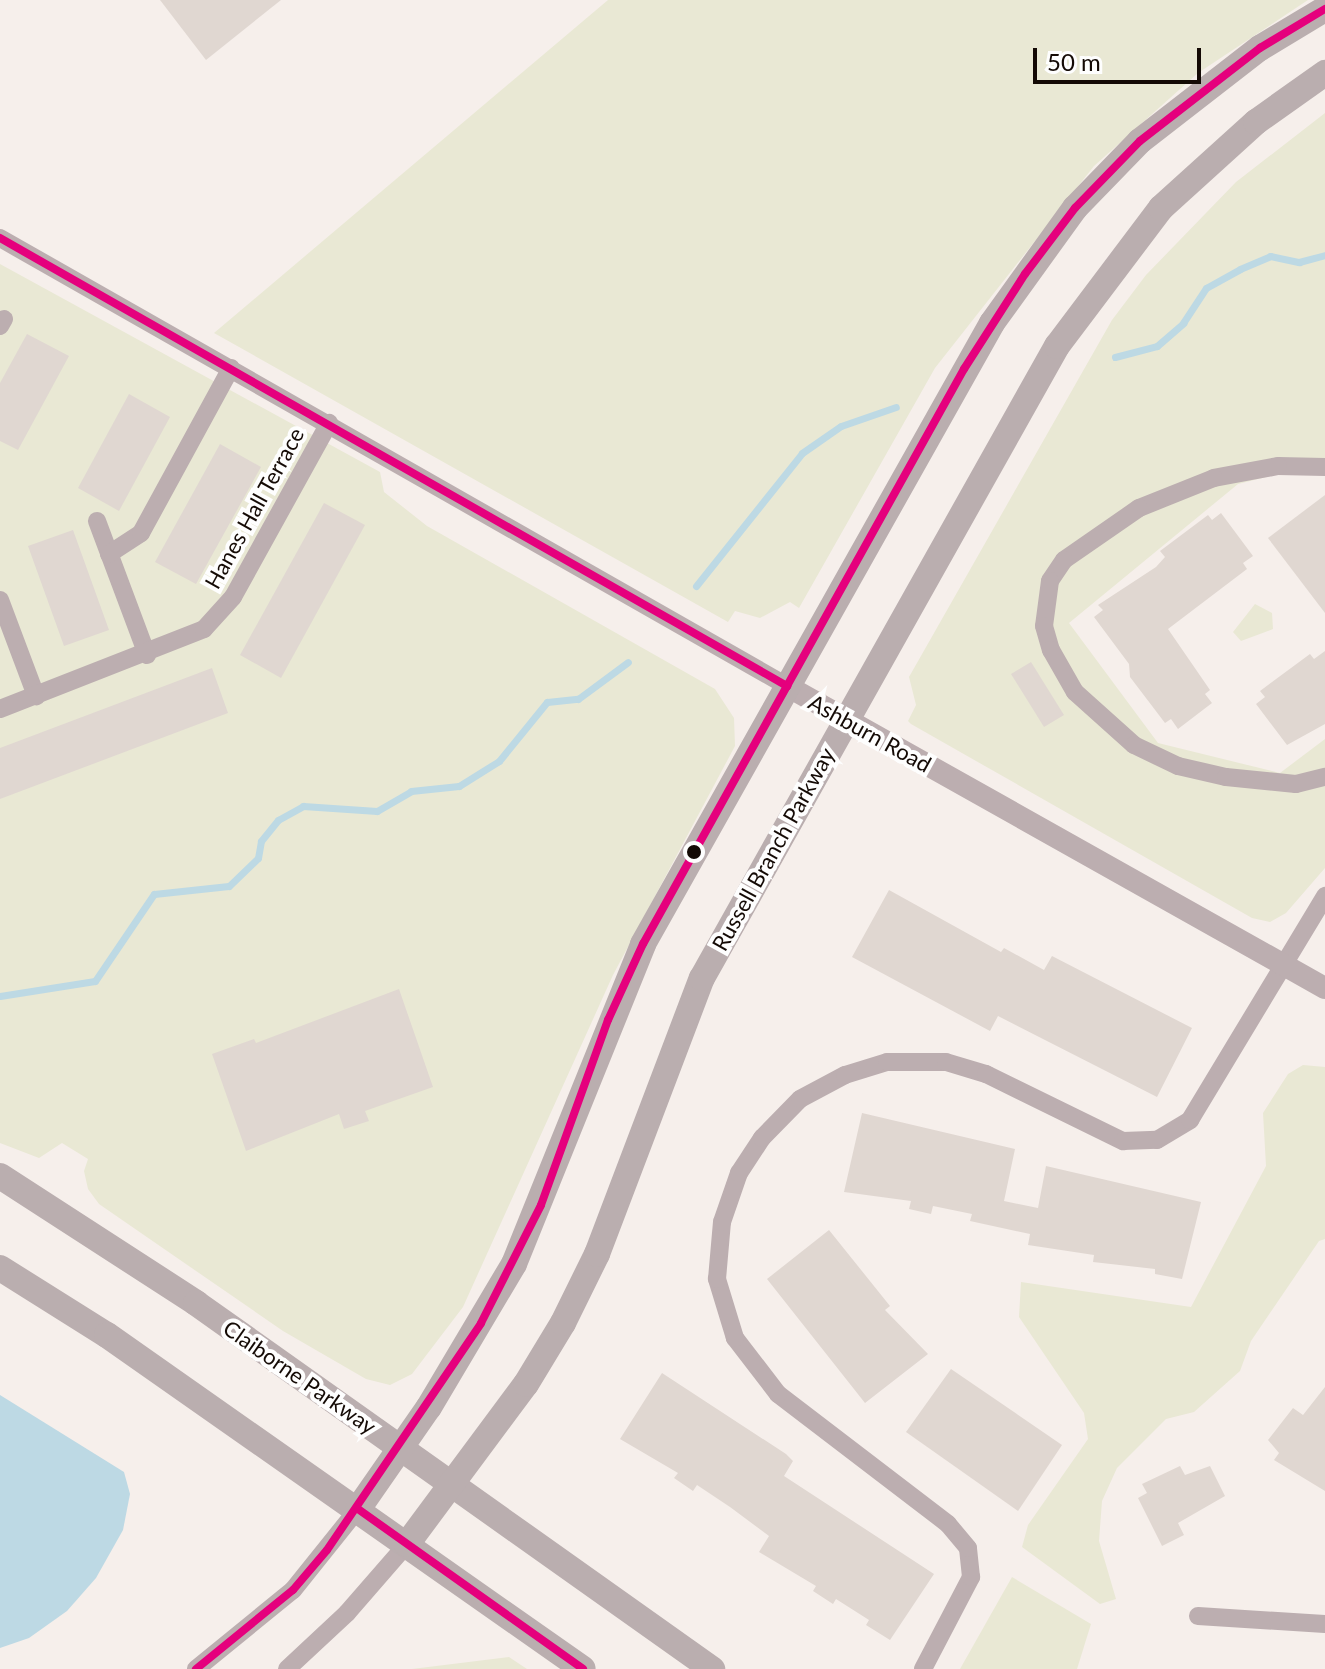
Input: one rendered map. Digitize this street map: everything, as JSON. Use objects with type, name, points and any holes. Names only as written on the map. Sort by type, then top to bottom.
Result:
[{"type":"main road","points":[[358,1509],[401,1448],[514,1264],[643,944],[964,369],[1025,274],[1075,208],[1140,141],[1196,94],[1325,9]]},
{"type":"main road","name":"Russell Branch Parkway","points":[[407,1544],[526,1384],[563,1323],[597,1254],[702,978],[1086,301],[1161,208],[1208,162],[1325,73]]},
{"type":"main road","name":"Claiborne Parkway","points":[[0,1176],[82,1225],[712,1669]]},
{"type":"main road","points":[[0,1268],[107,1335],[583,1669]]},
{"type":"street","name":"Ashburn Road","points":[[0,238],[846,720],[1325,988]]},
{"type":"street","points":[[109,554],[141,533],[231,368]]},
{"type":"street","name":"Hanes Hall Terrace","points":[[0,709],[192,637],[225,609],[329,423]]},
{"type":"street","points":[[1325,467],[1278,466],[1214,478],[1139,508],[1064,560],[1050,581],[1044,626],[1051,650],[1075,692],[1134,745],[1178,766],[1226,777],[1296,784],[1325,777]]},
{"type":"street","points":[[97,521],[147,655]]},
{"type":"street","points":[[0,600],[36,696]]},
{"type":"street","points":[[923,1669],[971,1577],[968,1548],[948,1524],[778,1394],[735,1338],[717,1279],[722,1222],[739,1173],[762,1138],[800,1099],[845,1075],[887,1062],[946,1062],[972,1070],[1123,1141],[1157,1140],[1190,1120],[1325,896]]},
{"type":"street","points":[[196,1669],[293,1590],[358,1509]]},
{"type":"street","name":"Russell Branch Parkway","points":[[287,1669],[347,1613],[407,1544]]},
{"type":"street","points":[[1198,1616],[1325,1624]]},
{"type":"green space","points":[[608,0],[1308,0],[1198,73],[1094,166],[935,368],[799,608],[790,602],[760,618],[735,611],[728,622],[214,333]]},
{"type":"green space","points":[[1325,113],[1325,462],[1238,484],[1069,623],[1158,743],[1280,773],[1325,739],[1325,868],[1286,913],[1270,922],[1252,918],[911,724],[908,721],[916,705],[909,677],[1112,320],[1146,275],[1236,182]]},
{"type":"green space","points":[[0,264],[380,472],[384,492],[427,526],[715,689],[734,718],[735,746],[613,975],[463,1307],[412,1374],[390,1385],[366,1379],[283,1331],[99,1204],[88,1189],[84,1171],[88,1159],[62,1143],[39,1158],[0,1143]]},
{"type":"green space","points":[[1255,604],[1272,613],[1273,629],[1241,641],[1233,632]]},
{"type":"green space","points":[[1303,1065],[1325,1067],[1325,1239],[1319,1241],[1251,1341],[1240,1371],[1194,1412],[1166,1419],[1117,1468],[1102,1501],[1099,1541],[1116,1599],[1100,1604],[1022,1547],[1028,1525],[1088,1439],[1084,1413],[1019,1317],[1021,1282],[1191,1307],[1266,1166],[1263,1113],[1288,1074]]},
{"type":"green space","points":[[1012,1577],[1091,1624],[1077,1669],[960,1669]]},
{"type":"green space","points":[[509,1657],[527,1669],[412,1669]]},
{"type":"water","points":[[0,1395],[124,1472],[130,1494],[123,1530],[96,1578],[67,1611],[29,1638],[0,1648]]},
{"type":"building","points":[[160,0],[281,0],[206,60]]},
{"type":"building","points":[[27,334],[69,356],[18,450],[0,441],[0,383]]},
{"type":"building","points":[[129,394],[170,417],[119,511],[78,488]]},
{"type":"building","points":[[220,444],[261,467],[196,584],[155,562]]},
{"type":"building","points":[[1325,495],[1325,613],[1268,538]]},
{"type":"building","points":[[324,503],[365,525],[281,678],[240,655]]},
{"type":"building","points":[[1221,513],[1253,556],[1243,563],[1247,569],[1168,629],[1210,690],[1205,694],[1212,703],[1178,729],[1171,719],[1165,723],[1130,677],[1129,664],[1094,617],[1103,610],[1098,605],[1156,567],[1165,557],[1160,551],[1208,515],[1212,520]]},
{"type":"building","points":[[73,530],[109,630],[64,646],[28,546]]},
{"type":"building","points":[[1325,651],[1325,724],[1287,745],[1256,704],[1265,697],[1260,691],[1310,654],[1314,659]]},
{"type":"building","points":[[1031,662],[1064,715],[1044,727],[1011,674]]},
{"type":"building","points":[[212,668],[228,713],[0,799],[0,748]]},
{"type":"building","points":[[889,890],[1001,952],[1004,948],[1044,970],[1052,956],[1192,1028],[1157,1097],[998,1016],[990,1031],[852,957]]},
{"type":"building","points":[[399,989],[433,1087],[365,1111],[369,1121],[344,1129],[339,1114],[246,1151],[212,1054],[254,1039],[256,1043]]},
{"type":"building","points":[[862,1113],[1015,1149],[1004,1201],[1038,1208],[1046,1166],[1201,1202],[1182,1279],[1155,1274],[1155,1269],[1093,1262],[1094,1255],[1028,1245],[1030,1234],[970,1221],[972,1214],[933,1206],[931,1214],[909,1209],[911,1201],[844,1192]]},
{"type":"building","points":[[829,1230],[890,1306],[885,1310],[928,1354],[865,1403],[767,1279]]},
{"type":"building","points":[[951,1369],[1062,1445],[1018,1511],[906,1432]]},
{"type":"building","points":[[662,1373],[786,1454],[793,1461],[784,1476],[934,1574],[890,1640],[866,1625],[869,1620],[836,1599],[833,1604],[813,1591],[816,1586],[759,1552],[769,1536],[697,1485],[693,1491],[674,1478],[678,1473],[620,1439]]},
{"type":"building","points":[[1325,1387],[1325,1491],[1274,1460],[1279,1453],[1268,1440],[1293,1408],[1303,1415]]},
{"type":"building","points":[[1180,1466],[1185,1475],[1210,1466],[1225,1496],[1178,1523],[1184,1535],[1162,1546],[1138,1498],[1147,1493],[1142,1484]]},
{"type":"waterway","points":[[1115,357],[1157,346],[1183,323],[1206,288],[1240,269],[1270,256],[1299,262],[1325,255]]},
{"type":"waterway","points":[[696,586],[802,453],[841,426],[896,407]]},
{"type":"waterway","points":[[0,996],[95,981],[154,894],[229,886],[258,858],[261,841],[278,820],[303,806],[377,811],[411,791],[459,786],[499,761],[547,702],[578,699],[628,662]]},
{"type":"transit line","points":[[196,1669],[293,1590],[327,1550],[481,1323],[541,1205],[608,1020],[643,944],[964,369],[1025,274],[1075,208],[1140,141],[1260,48],[1325,9]]},
{"type":"transit line","points":[[0,238],[787,686]]},
{"type":"transit line","points":[[358,1509],[583,1669]]}]
